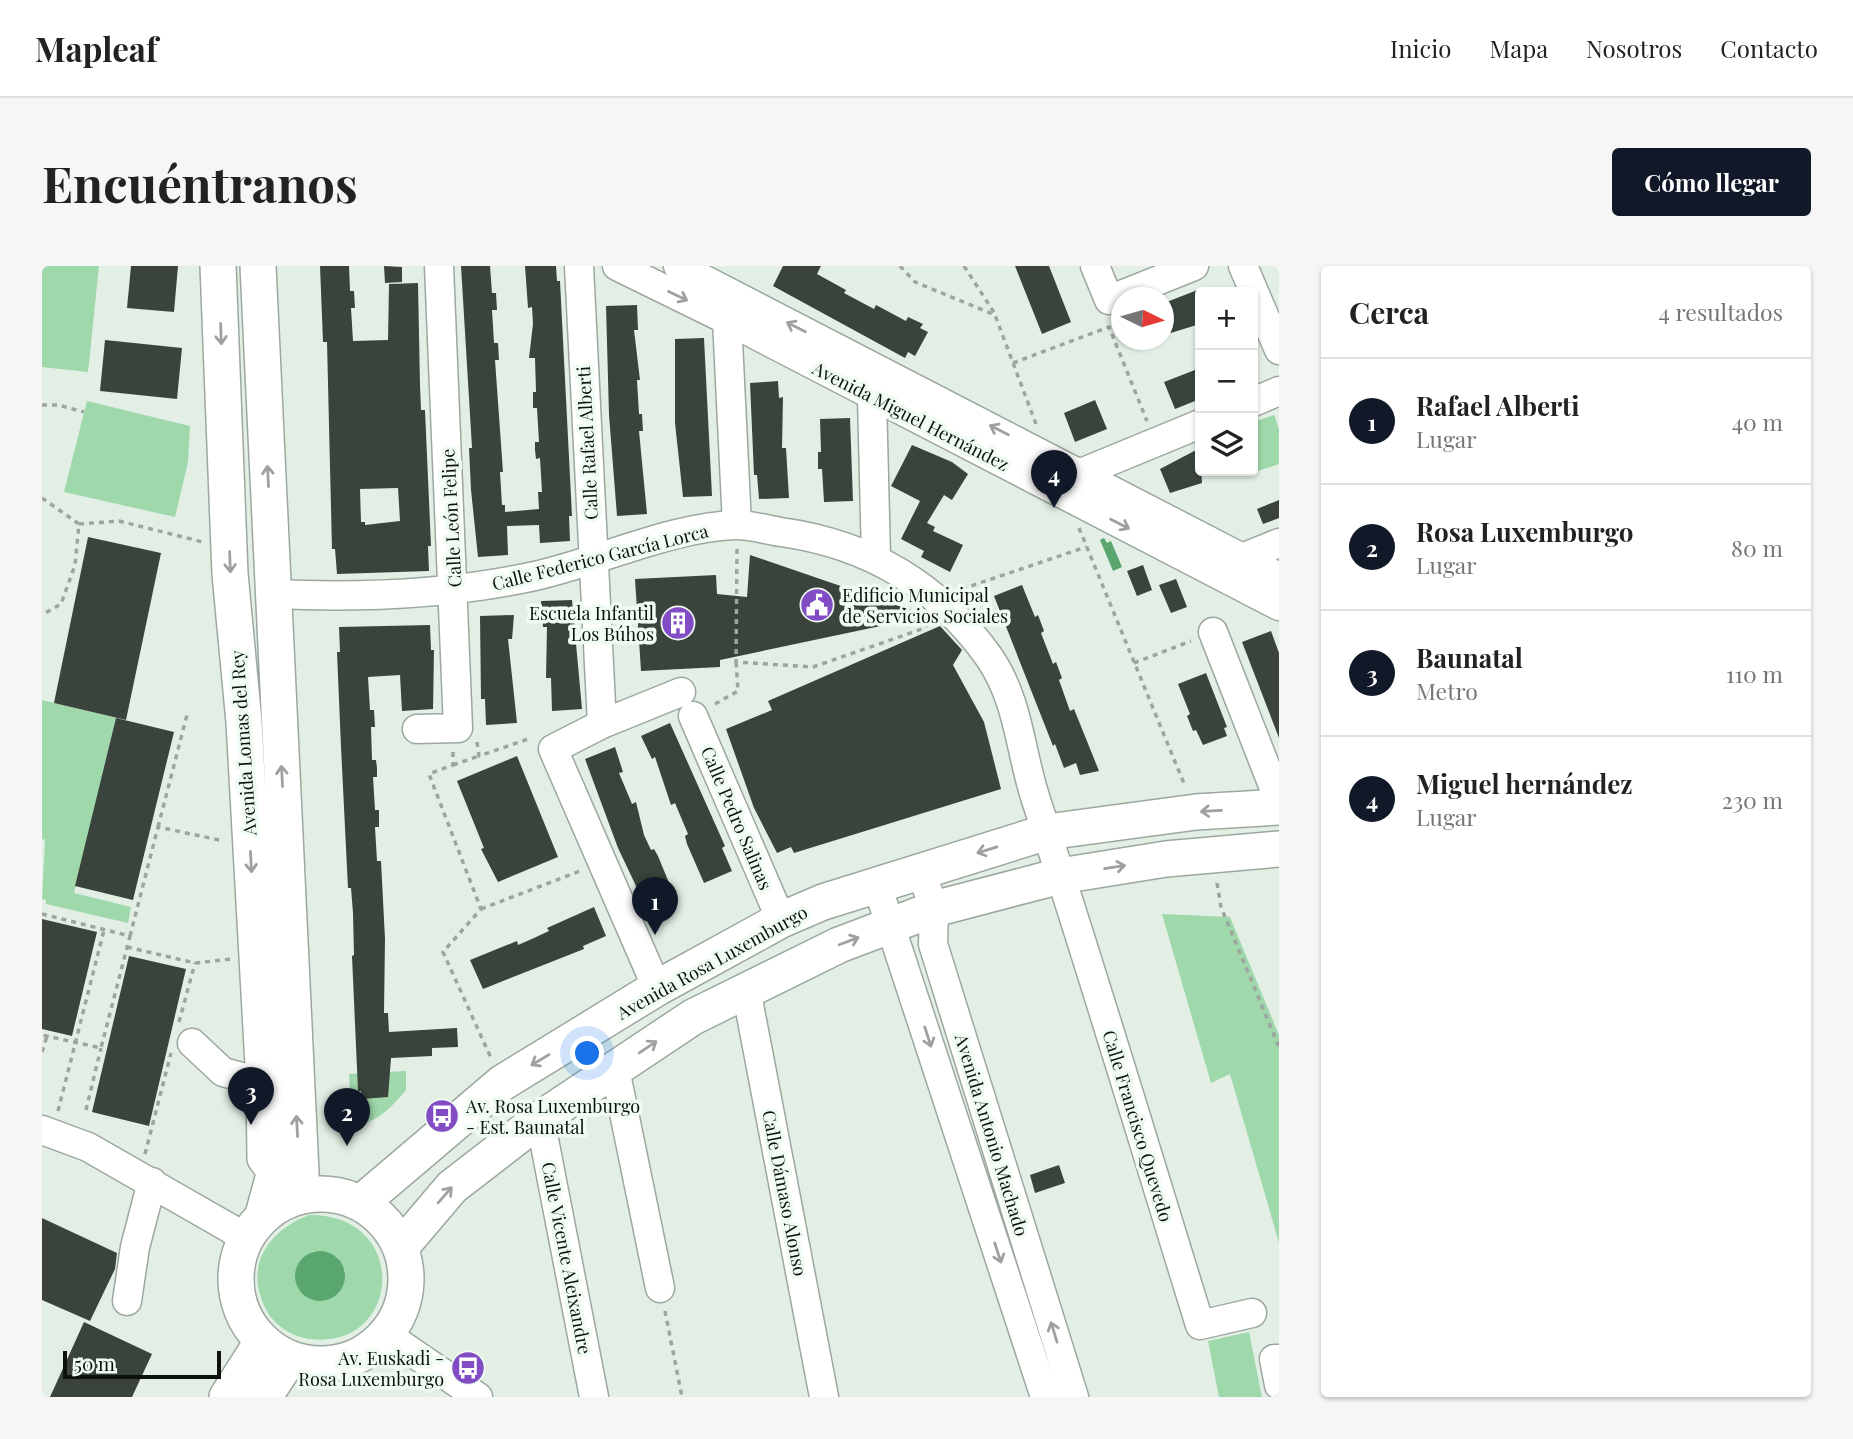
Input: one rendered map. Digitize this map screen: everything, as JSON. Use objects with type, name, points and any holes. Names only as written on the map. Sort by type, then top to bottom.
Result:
[{"type":"main road","name":"Avenida Lomas del Rey","points":[[218,266],[229,546],[257,956],[265,1158],[275,1171],[254,1226]]},
{"type":"main road","name":"Avenida Lomas del Rey","points":[[258,266],[302,1194]]},
{"type":"main road","name":"Avenida Rosa Luxemburgo","points":[[362,1202],[502,1083],[657,988],[781,920],[823,902],[1047,832],[1196,812],[1279,807]]},
{"type":"main road","points":[[401,1247],[452,1187],[540,1119],[693,1017],[839,945],[934,909],[1060,876],[1166,859],[1279,849]]},
{"type":"main road","points":[[333,1193],[362,1202],[386,1221],[401,1247],[407,1278],[402,1308],[387,1335],[366,1352],[341,1363],[315,1365],[276,1351],[245,1320],[236,1292],[236,1264],[254,1226],[281,1202],[302,1194],[333,1193]]},
{"type":"main road","points":[[227,1397],[276,1351]]},
{"type":"main road","points":[[264,1397],[276,1351]]},
{"type":"street","name":"Calle León Felipe","points":[[439,266],[455,591],[459,735]]},
{"type":"street","name":"Calle Rafael Alberti","points":[[579,266],[602,724]]},
{"type":"street","name":"Avenida Miguel Hernández","points":[[617,266],[727,320],[1279,606]]},
{"type":"street","name":"Avenida Miguel Hernández","points":[[678,266],[1279,577]]},
{"type":"street","points":[[1095,266],[1109,300],[1194,266]]},
{"type":"street","points":[[1243,266],[1279,349]]},
{"type":"street","points":[[727,320],[737,526]]},
{"type":"street","points":[[1258,400],[1279,391]]},
{"type":"street","points":[[873,398],[876,557]]},
{"type":"street","points":[[1068,497],[1081,473],[1195,426]]},
{"type":"street","name":"Calle Federico García Lorca","points":[[273,594],[383,597],[455,591],[531,577],[669,537],[737,526],[844,544],[876,557],[916,583],[946,609],[990,658],[1014,707],[1035,798],[1060,876]]},
{"type":"street","points":[[1242,558],[1279,543]]},
{"type":"street","points":[[1213,632],[1279,801]]},
{"type":"street","name":"Calle Pedro Salinas","points":[[602,724],[687,704],[781,920]]},
{"type":"street","points":[[602,724],[553,749],[657,988]]},
{"type":"street","points":[[417,729],[459,735]]},
{"type":"street","name":"Avenida Antonio Machado","points":[[921,871],[934,909],[933,944],[1074,1397]]},
{"type":"street","name":"Calle Francisco Quevedo","points":[[1060,876],[1200,1325],[1252,1312]]},
{"type":"street","name":"Avenida Antonio Machado","points":[[877,885],[1045,1397]]},
{"type":"street","points":[[912,990],[942,974]]},
{"type":"street","name":"Calle Dámaso Alonso","points":[[746,989],[824,1397]]},
{"type":"street","points":[[192,1043],[223,1072],[264,1083]]},
{"type":"street","points":[[615,1069],[660,1288]]},
{"type":"street","name":"Calle Vicente Aleixandre","points":[[540,1119],[594,1397]]},
{"type":"street","points":[[47,1132],[88,1147],[152,1182],[254,1226]]},
{"type":"street","points":[[127,1301],[135,1247],[152,1182]]},
{"type":"street","points":[[387,1335],[478,1397]]},
{"type":"street","points":[[1279,1359],[1274,1359],[1279,1385]]},
{"type":"path","points":[[900,266],[915,282],[995,315]]},
{"type":"path","points":[[964,266],[995,315],[1047,455]]},
{"type":"path","points":[[1013,363],[1109,327],[1156,442]]},
{"type":"path","points":[[42,405],[58,405],[84,412]]},
{"type":"path","points":[[1068,497],[1086,547],[1196,812]]},
{"type":"path","points":[[42,498],[79,524],[119,521],[229,546]]},
{"type":"path","points":[[42,615],[61,604],[75,565],[79,524]]},
{"type":"path","points":[[737,526],[738,691]]},
{"type":"path","points":[[736,662],[813,667],[922,629],[946,609],[956,591],[1086,547]]},
{"type":"path","points":[[1134,663],[1213,632]]},
{"type":"path","points":[[86,1110],[188,711]]},
{"type":"path","points":[[453,765],[453,743],[459,735],[477,740],[479,756]]},
{"type":"path","points":[[481,909],[429,774],[536,736],[553,749]]},
{"type":"path","points":[[158,827],[250,846]]},
{"type":"path","points":[[502,1083],[443,952],[481,909],[602,862]]},
{"type":"path","points":[[1222,907],[1279,1047]]},
{"type":"path","points":[[42,914],[130,936]]},
{"type":"path","points":[[47,1132],[75,1042],[104,930]]},
{"type":"path","points":[[127,947],[195,963],[257,956]]},
{"type":"path","points":[[42,1052],[45,1036],[101,1048]]},
{"type":"path","points":[[149,1139],[163,1086]]},
{"type":"path","points":[[660,1288],[682,1397]]},
{"type":"shaded area","points":[[42,266],[99,266],[88,372],[42,367]]},
{"type":"shaded area","points":[[87,401],[190,426],[188,462],[175,517],[64,492]]},
{"type":"shaded area","points":[[1274,415],[1279,429],[1279,464],[1258,471],[1258,420]]},
{"type":"shaded area","points":[[1104,538],[1107,543],[1111,541],[1122,567],[1113,571],[1100,540]]},
{"type":"shaded area","points":[[42,700],[116,718],[74,893],[131,907],[128,923],[46,904],[46,900],[42,899],[45,840],[42,839]]},
{"type":"shaded area","points":[[1162,914],[1230,917],[1279,1035],[1279,1243],[1230,1074],[1211,1083]]},
{"type":"shaded area","points":[[406,1071],[406,1090],[394,1103],[376,1118],[352,1127],[349,1074]]},
{"type":"shaded area","points":[[309,1215],[342,1220],[365,1236],[378,1257],[382,1281],[377,1304],[363,1324],[341,1337],[310,1339],[291,1333],[270,1316],[260,1295],[259,1266],[263,1253],[281,1231]],"holes":[[[314,1251],[337,1257],[345,1271],[338,1294],[324,1301],[307,1298],[300,1261]]]},
{"type":"shaded area","points":[[320,1251],[338,1258],[345,1276],[338,1294],[320,1301],[302,1294],[295,1276],[302,1258]]},
{"type":"shaded area","points":[[1249,1332],[1262,1397],[1219,1397],[1208,1341]]},
{"type":"building","points":[[131,266],[178,266],[174,312],[127,308]]},
{"type":"building","points":[[320,266],[349,266],[350,291],[354,291],[355,308],[351,308],[353,341],[388,340],[389,284],[418,283],[421,410],[425,410],[431,546],[428,546],[429,571],[337,574],[335,549],[332,549],[327,342],[323,342]],"holes":[[[398,488],[400,521],[365,525],[365,522],[361,522],[360,489]]]},
{"type":"building","points":[[384,266],[402,267],[402,282],[385,283]]},
{"type":"building","points":[[461,266],[490,266],[492,293],[496,293],[497,310],[492,310],[494,343],[498,343],[499,360],[495,360],[503,472],[500,472],[502,505],[505,505],[505,512],[539,509],[538,492],[542,492],[540,458],[536,459],[535,450],[535,442],[539,442],[537,408],[533,408],[533,392],[536,392],[535,358],[529,358],[533,324],[532,307],[528,308],[525,266],[556,266],[557,281],[560,281],[572,516],[569,516],[570,541],[540,543],[539,525],[507,526],[508,555],[478,557],[471,490],[469,448],[472,448]]},
{"type":"building","points":[[783,266],[821,266],[817,274],[846,290],[844,293],[874,309],[876,305],[906,321],[908,317],[923,324],[920,328],[928,332],[915,356],[908,352],[905,358],[773,286]]},
{"type":"building","points":[[1015,266],[1049,266],[1071,322],[1042,334]]},
{"type":"building","points":[[1195,291],[1195,326],[1174,332],[1174,299]]},
{"type":"building","points":[[637,305],[638,330],[634,330],[640,380],[637,380],[643,431],[639,431],[647,514],[617,516],[609,415],[606,306]]},
{"type":"building","points":[[704,338],[712,496],[683,497],[675,423],[675,339]]},
{"type":"building","points":[[105,340],[182,348],[177,399],[100,391]]},
{"type":"building","points":[[1195,370],[1195,401],[1175,409],[1164,382]]},
{"type":"building","points":[[778,381],[779,398],[783,397],[782,448],[786,448],[789,498],[759,499],[757,475],[754,475],[750,383]]},
{"type":"building","points":[[1095,400],[1107,429],[1075,442],[1064,413]]},
{"type":"building","points":[[850,418],[853,501],[824,502],[822,469],[818,469],[818,452],[821,452],[820,419]]},
{"type":"building","points":[[912,445],[952,462],[968,474],[952,500],[944,495],[927,523],[935,527],[933,531],[963,545],[950,572],[921,557],[924,551],[901,539],[920,501],[891,486]]},
{"type":"building","points":[[1195,451],[1195,476],[1202,476],[1202,483],[1170,493],[1160,469]]},
{"type":"building","points":[[1279,500],[1279,518],[1263,524],[1257,509]]},
{"type":"building","points":[[88,537],[161,553],[126,720],[54,703]]},
{"type":"building","points":[[750,555],[928,616],[720,660],[720,667],[641,671],[635,579],[716,575],[717,594],[747,597]]},
{"type":"building","points":[[1143,565],[1152,590],[1137,596],[1127,571]]},
{"type":"building","points":[[1176,579],[1187,607],[1171,613],[1159,585]]},
{"type":"building","points":[[1022,585],[1035,617],[1038,615],[1044,631],[1041,633],[1053,664],[1056,662],[1070,711],[1074,709],[1099,771],[1080,775],[1076,763],[1064,768],[1055,744],[1053,746],[994,596]]},
{"type":"building","points":[[572,600],[582,709],[552,711],[551,678],[546,678],[547,627],[543,627],[541,601]]},
{"type":"building","points":[[514,615],[512,639],[508,639],[517,723],[486,725],[485,699],[481,699],[480,616]]},
{"type":"building","points":[[430,625],[431,650],[434,650],[433,709],[402,711],[400,675],[368,677],[370,710],[374,710],[375,727],[371,727],[372,760],[376,760],[377,768],[377,777],[373,777],[375,810],[379,810],[379,827],[375,827],[377,861],[381,861],[385,939],[384,1013],[388,1013],[389,1032],[457,1028],[458,1047],[432,1048],[432,1056],[391,1058],[388,1097],[362,1099],[361,1091],[358,1091],[352,956],[353,913],[351,888],[348,888],[341,747],[337,652],[340,652],[339,627]]},
{"type":"building","points":[[940,626],[962,650],[953,665],[984,722],[1001,789],[794,853],[791,847],[777,853],[754,808],[726,729],[772,710],[768,701]]},
{"type":"building","points":[[1271,631],[1279,653],[1279,738],[1242,642]]},
{"type":"building","points":[[1206,673],[1227,727],[1224,728],[1227,736],[1203,745],[1196,730],[1193,731],[1187,716],[1190,714],[1178,684]]},
{"type":"building","points":[[116,718],[174,732],[133,900],[75,886]]},
{"type":"building","points":[[670,723],[725,846],[722,848],[732,871],[704,883],[687,844],[685,836],[688,834],[675,803],[671,805],[655,757],[652,759],[641,736]]},
{"type":"building","points":[[615,747],[623,772],[619,773],[632,804],[636,802],[644,835],[651,850],[654,849],[658,856],[674,895],[646,907],[618,848],[585,759]]},
{"type":"building","points":[[517,756],[558,857],[498,882],[481,849],[484,848],[457,781]]},
{"type":"building","points":[[594,907],[606,936],[583,946],[584,949],[483,989],[470,960],[517,941],[518,945],[549,931],[547,928]]},
{"type":"building","points":[[42,919],[97,932],[72,1036],[42,1029]]},
{"type":"building","points":[[129,956],[186,969],[149,1126],[92,1112]]},
{"type":"building","points":[[1059,1165],[1065,1183],[1035,1193],[1030,1175]]},
{"type":"building","points":[[42,1218],[117,1253],[115,1269],[90,1321],[42,1300]]},
{"type":"building","points":[[84,1322],[152,1354],[132,1397],[50,1397]]},
{"type":"place","name":"Miguel hernández","points":[[1054,508]]},
{"type":"place","name":"Edificio Municipal de Servicios Sociales","points":[[817,605]]},
{"type":"place","name":"Escuela Infantil Los Búhos","points":[[678,623]]},
{"type":"place","name":"Rafael Alberti","points":[[655,935]]},
{"type":"place","name":"Av. Rosa Luxemburgo - Est. Baunatal","points":[[442,1116]]},
{"type":"place","name":"Baunatal","points":[[251,1125]]},
{"type":"place","name":"Rosa Luxemburgo","points":[[347,1146]]},
{"type":"place","name":"Av. Euskadi - Rosa Luxemburgo","points":[[468,1368]]}]
